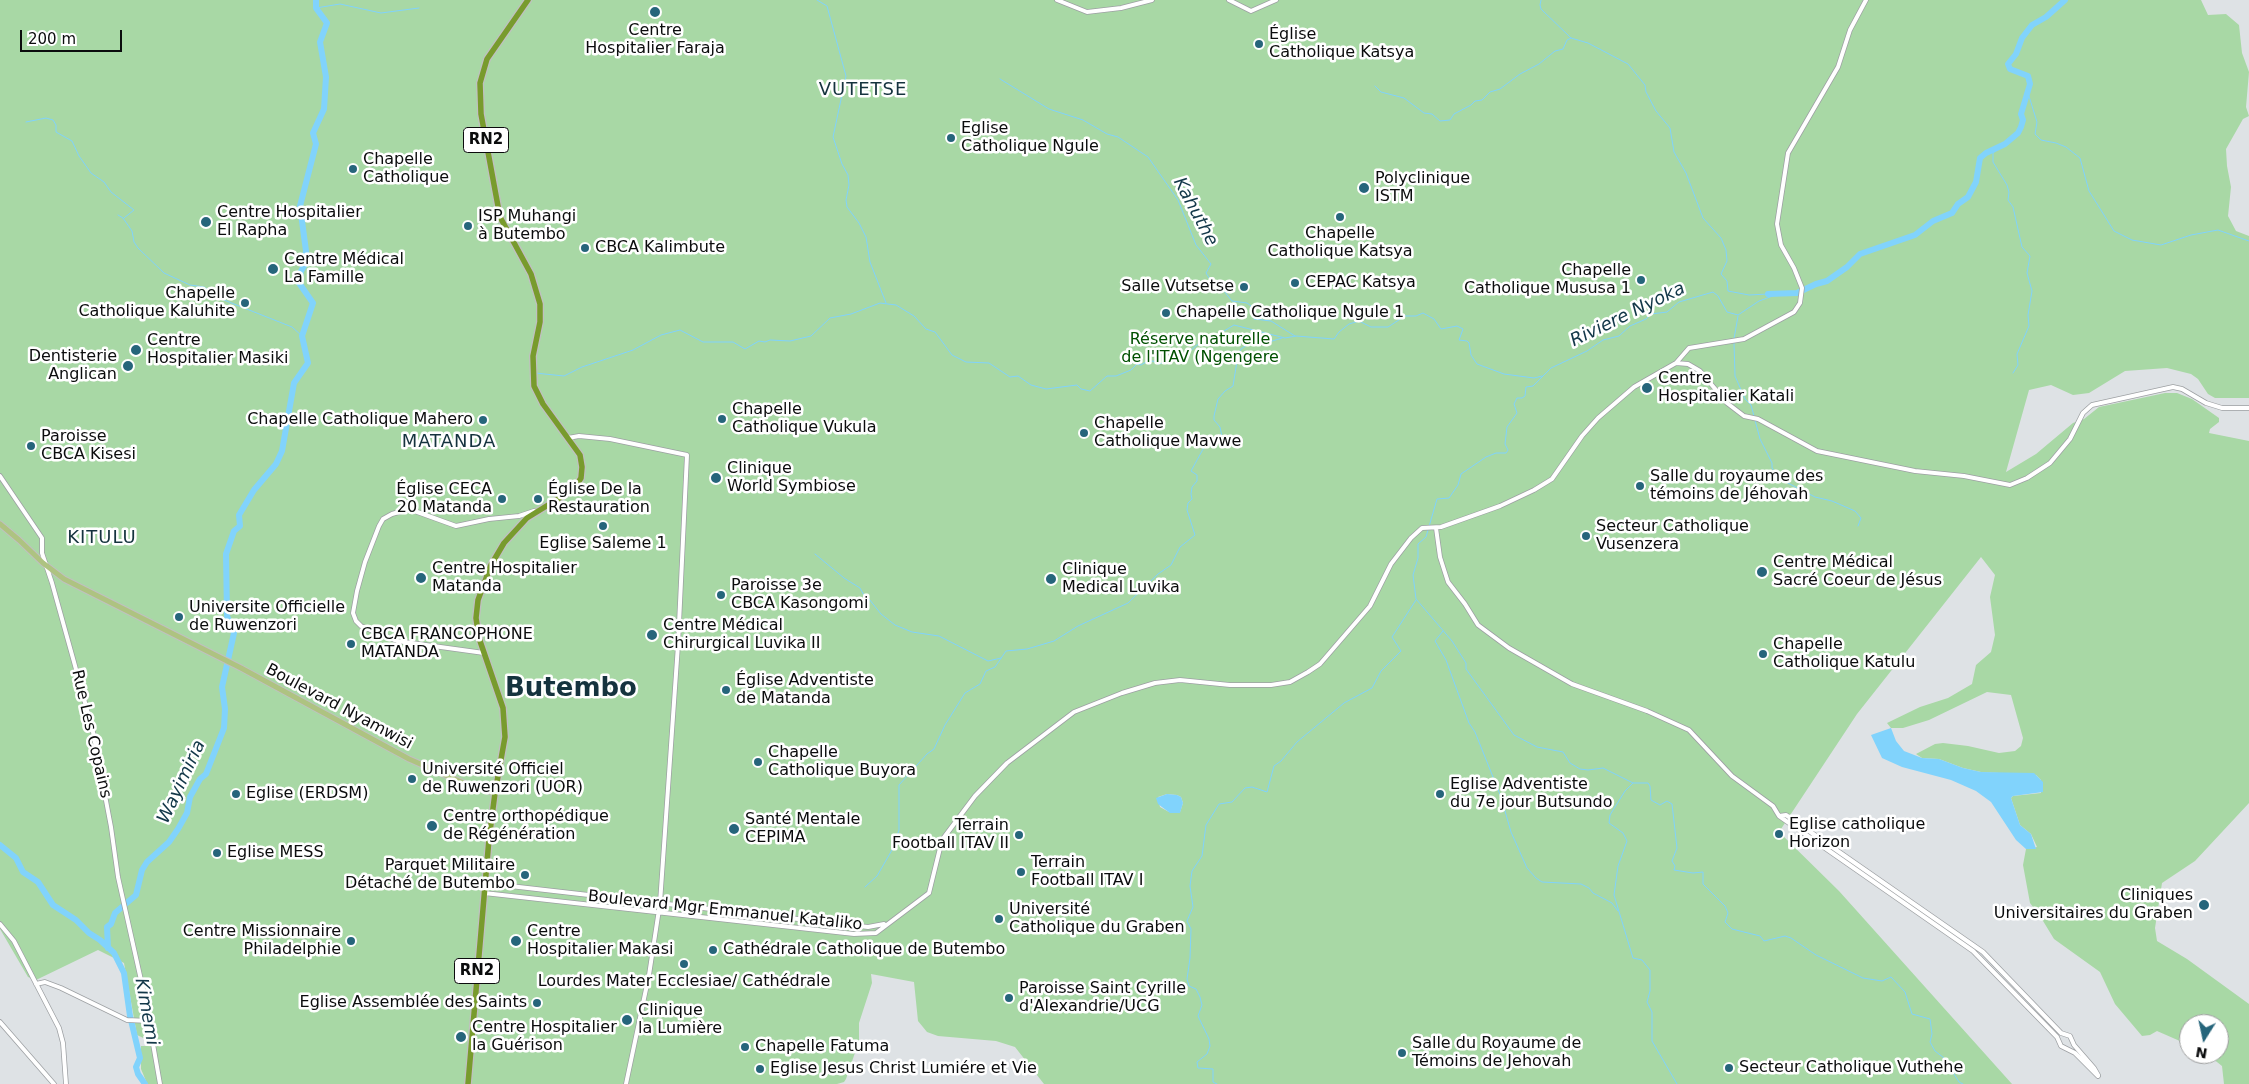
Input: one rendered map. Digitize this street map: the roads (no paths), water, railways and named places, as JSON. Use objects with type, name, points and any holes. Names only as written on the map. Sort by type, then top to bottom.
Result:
[{"type":"highway","name":"RN2","points":[[468,1084],[484,883],[495,793],[503,754],[505,726],[501,701],[479,638],[476,618],[478,600],[491,564],[504,543],[527,518],[574,489],[580,478],[582,467],[580,455],[543,404],[534,386],[533,356],[540,322],[540,304],[531,274],[500,217],[480,102],[480,83],[487,59],[528,0]]},
{"type":"main road","name":"Boulevard Nyamwisi","points":[[0,524],[48,568],[64,579],[228,662],[428,768],[468,785],[495,793]]},
{"type":"street","points":[[1057,0],[1087,12],[1120,8],[1152,0]]},
{"type":"street","points":[[1229,0],[1251,11],[1276,0]]},
{"type":"street","points":[[886,924],[928,893],[942,840],[975,796],[1007,763],[1060,721],[1074,712],[1122,693],[1155,683],[1180,680],[1230,685],[1271,685],[1290,682],[1308,672],[1320,664],[1370,606],[1390,564],[1411,538],[1428,527],[1436,528],[1500,506],[1552,479],[1582,436],[1598,418],[1634,388],[1676,363],[1689,348],[1750,337],[1794,312],[1800,303],[1802,290],[1778,235],[1780,200],[1788,153],[1838,67],[1850,30],[1866,0]]},
{"type":"street","points":[[1676,363],[1688,364],[1700,371],[1727,403],[1744,416],[1758,419],[1817,451],[1914,472],[1964,476],[2010,485],[2027,478],[2050,463],[2070,439],[2082,413],[2092,405],[2173,387],[2182,388],[2213,406],[2249,408]]},
{"type":"street","points":[[568,438],[579,436],[610,439],[687,455],[678,645],[660,903],[649,976],[626,1084]]},
{"type":"street","name":"Rue Les Copains","points":[[0,476],[42,538],[40,546],[48,568],[93,732],[111,827],[114,856],[149,1021]]},
{"type":"street","points":[[484,653],[397,641],[361,626],[354,617],[354,602],[369,550],[383,519],[392,514],[409,510],[456,526],[489,519],[519,516],[541,509]]},
{"type":"street","points":[[1436,528],[1440,557],[1448,582],[1478,625],[1508,648],[1572,684],[1647,711],[1689,730],[1732,776],[1773,806],[1779,816],[1974,952],[2057,1037],[2061,1046],[2064,1049],[2070,1049],[2098,1076],[2094,1068],[2074,1045],[2070,1036],[2061,1033],[2004,972],[1972,944],[1786,815],[1779,816]]},
{"type":"street","name":"Boulevard Mgr Emmanuel Kataliko","points":[[484,883],[868,927],[886,924]]},
{"type":"street","name":"Boulevard Mgr Emmanuel Kataliko","points":[[484,893],[854,934],[876,933],[886,924]]},
{"type":"street","points":[[0,924],[14,941],[59,1028],[63,1042],[66,1084]]},
{"type":"street","points":[[36,984],[44,982],[61,988],[127,1020],[149,1021],[160,1084]]},
{"type":"street","points":[[0,1022],[54,1084]]},
{"type":"street","points":[[2057,1037],[2061,1033]]},
{"type":"street","points":[[2070,1049],[2074,1045]]},
{"type":"water","points":[[1891,728],[1896,741],[1904,751],[1922,758],[1939,759],[1963,768],[1981,772],[2034,773],[2043,782],[2043,792],[2013,796],[2011,798],[2020,825],[2031,834],[2036,849],[2026,849],[2016,840],[1991,802],[1976,791],[1951,780],[1902,767],[1882,758],[1871,735]]},
{"type":"water","points":[[1167,794],[1181,797],[1183,803],[1180,813],[1170,813],[1158,804],[1156,798]]},
{"type":"waterway","name":"Wayimiria","points":[[108,948],[107,927],[111,924],[115,913],[136,895],[142,870],[147,862],[169,842],[178,829],[187,813],[190,797],[200,779],[206,774],[224,728],[225,709],[222,687],[234,633],[227,616],[226,554],[234,531],[240,526],[239,515],[254,490],[276,464],[282,451],[294,383],[308,363],[302,336],[313,303],[299,283],[306,251],[300,206],[316,144],[313,133],[324,109],[326,77],[320,42],[327,23],[316,8],[316,0]]},
{"type":"waterway","points":[[817,0],[827,6],[846,76],[833,137],[842,164],[848,175],[847,207],[859,223],[866,237],[870,262],[886,303]]},
{"type":"waterway","points":[[1541,0],[1541,9],[1571,38],[1588,43],[1628,64],[1645,85],[1646,92],[1656,111],[1670,128],[1674,152],[1686,173],[1703,218],[1721,238],[1726,250],[1727,261],[1721,274],[1727,281],[1728,291],[1749,295],[1768,294]]},
{"type":"waterway","points":[[1768,294],[1797,293],[1827,281],[1847,267],[1860,254],[1915,235],[1933,221],[1952,213],[1958,204],[1968,197],[1976,182],[1980,158],[2005,144],[2018,133],[2023,120],[2021,114],[2030,84],[2028,76],[2010,69],[2008,64],[2016,54],[2022,38],[2032,25],[2046,17],[2065,0]]},
{"type":"waterway","points":[[316,8],[340,4],[381,13],[419,8]]},
{"type":"waterway","points":[[1375,86],[1381,92],[1404,98],[1424,113],[1432,114],[1440,121],[1450,120],[1454,114],[1475,101],[1482,100],[1490,92],[1500,89],[1520,74],[1539,64],[1555,51],[1563,49],[1567,40],[1571,38]]},
{"type":"waterway","name":"Kahuthe","points":[[1000,79],[1049,109],[1083,120],[1107,134],[1118,137],[1148,157],[1178,200],[1196,245],[1211,264],[1206,273],[1214,290],[1224,291],[1232,301],[1247,303],[1251,306],[1254,319],[1271,321],[1295,336]]},
{"type":"waterway","points":[[2028,93],[2037,122],[2035,134],[2041,140],[2066,147],[2080,158],[2089,191],[2114,231],[2132,240],[2161,245],[2191,235],[2218,230],[2249,241]]},
{"type":"waterway","points":[[26,122],[46,118],[53,120],[56,125],[56,132],[72,141],[79,156],[91,173],[104,182],[111,192],[134,210],[124,218]]},
{"type":"waterway","points":[[1998,149],[1993,153],[1993,162],[2007,185],[2009,192],[2008,200],[2013,207],[2022,247],[2030,256],[2027,273],[2032,291],[2028,315],[2029,326],[2017,354],[2018,365],[2013,373]]},
{"type":"waterway","points":[[118,215],[123,218],[132,231],[134,242],[138,248],[164,273],[190,285],[204,287],[224,300],[292,327],[302,336]]},
{"type":"waterway","name":"Riviere Nyoka","points":[[1781,293],[1759,301],[1738,315],[1727,312],[1718,296],[1713,292],[1679,302],[1667,312],[1651,314],[1646,319],[1630,326],[1619,336],[1603,340],[1587,351],[1551,368],[1533,386],[1526,387],[1525,396],[1517,398],[1514,404],[1517,413],[1507,427],[1505,444],[1508,450],[1506,453],[1496,453],[1486,457],[1461,474],[1458,485],[1449,498],[1437,499],[1426,537],[1418,544],[1418,558],[1413,575],[1416,599],[1452,641],[1466,663],[1466,669],[1514,735],[1537,747],[1563,752],[1570,763],[1580,769],[1603,768],[1633,783],[1648,783],[1651,800],[1660,805],[1667,801],[1672,804],[1677,848],[1672,861],[1675,866],[1674,870],[1693,873],[1703,872],[1703,884],[1725,906],[1728,913],[1725,922],[1732,929],[1760,936],[1764,941],[1785,936],[1791,938],[1816,955],[1863,978],[1882,981],[1891,977],[1905,992],[1912,1014],[1930,1019],[1932,1034],[1930,1042],[1935,1051],[1944,1058],[1959,1082],[1963,1084]]},
{"type":"waterway","points":[[535,373],[564,376],[582,367],[633,350],[661,335],[680,330],[703,342],[733,342],[745,349],[759,341],[790,341],[811,336],[830,318],[851,314],[880,303],[896,305],[914,316],[926,329],[935,332],[952,355],[966,362],[989,363],[1010,377],[1018,376],[1031,385],[1046,389],[1077,385],[1081,389],[1090,391],[1107,376],[1116,376],[1131,370],[1137,364],[1141,365],[1153,361],[1158,364],[1173,360],[1190,351],[1208,336],[1219,334],[1234,325],[1285,338],[1296,336],[1334,339],[1349,324],[1359,321],[1371,327],[1388,327],[1405,316],[1416,316],[1423,313],[1434,319],[1441,329],[1457,326],[1463,329],[1459,340],[1469,343],[1471,355],[1477,364],[1504,374],[1534,378],[1542,376]]},
{"type":"waterway","points":[[1734,339],[1738,316]]},
{"type":"waterway","points":[[865,887],[877,876],[892,850],[899,830],[899,785],[927,754],[934,749],[945,725],[965,693],[980,684],[986,671],[995,667],[1006,651],[1027,649],[1054,641],[1078,626],[1128,603],[1158,574],[1171,565],[1180,547],[1195,535],[1187,510],[1188,503],[1192,499],[1192,487],[1197,481],[1197,475],[1191,471],[1207,442],[1222,437],[1220,427],[1214,420],[1218,399],[1233,386],[1238,355],[1241,349],[1250,343],[1269,342],[1282,338]]},
{"type":"waterway","points":[[1734,343],[1735,376],[1745,399],[1751,405],[1754,416]]},
{"type":"waterway","points":[[1755,420],[1760,439],[1772,463],[1772,468],[1782,480],[1815,497],[1832,501],[1855,511],[1861,518],[1858,526]]},
{"type":"waterway","points":[[815,554],[844,578],[860,588],[865,597],[869,599],[881,614],[895,625],[912,632],[939,636],[988,661],[1001,658]]},
{"type":"waterway","points":[[1217,1084],[1213,1082],[1213,1069],[1198,1068],[1197,1062],[1207,1054],[1210,1046],[1209,1039],[1198,1016],[1202,1005],[1200,997],[1196,989],[1189,986],[1187,979],[1191,929],[1187,921],[1193,907],[1190,886],[1192,871],[1202,856],[1206,825],[1219,804],[1232,802],[1245,788],[1252,787],[1267,792],[1274,766],[1281,761],[1297,742],[1344,703],[1372,688],[1381,671],[1401,651],[1392,637],[1416,600]]},
{"type":"waterway","points":[[1443,631],[1435,641],[1446,660],[1469,723],[1475,732],[1501,797],[1511,832],[1527,868],[1542,882],[1581,884],[1612,903],[1618,911]]},
{"type":"waterway","points":[[1633,783],[1625,791],[1610,815],[1609,823],[1623,833],[1627,841],[1618,866],[1614,895],[1633,958],[1642,960],[1650,970],[1650,991],[1647,1002],[1652,1012],[1652,1041],[1677,1084]]},
{"type":"waterway","name":"Kimemi","points":[[0,845],[16,858],[23,872],[38,882],[53,905],[76,920],[114,953],[124,973],[130,1016],[140,1058],[136,1067],[138,1074],[145,1084]]},
{"type":"place","name":"Centre Hospitalier Faraja","points":[[655,12]]},
{"type":"place","name":"Église Catholique Katsya","points":[[1259,44]]},
{"type":"place","name":"Eglise Catholique Ngule","points":[[951,138]]},
{"type":"place","name":"Chapelle Catholique","points":[[353,169]]},
{"type":"place","name":"Polyclinique ISTM","points":[[1364,188]]},
{"type":"place","name":"Chapelle Catholique Katsya","points":[[1340,217]]},
{"type":"place","name":"Centre Hospitalier El Rapha","points":[[206,222]]},
{"type":"place","name":"ISP Muhangi à Butembo","points":[[468,226]]},
{"type":"place","name":"CBCA Kalimbute","points":[[585,248]]},
{"type":"place","name":"Centre Médical La Famille","points":[[273,269]]},
{"type":"place","name":"Chapelle Catholique Mususa 1","points":[[1641,280]]},
{"type":"place","name":"CEPAC Katsya","points":[[1295,283]]},
{"type":"place","name":"Salle Vutsetse","points":[[1244,287]]},
{"type":"place","name":"Chapelle Catholique Kaluhite","points":[[245,303]]},
{"type":"place","name":"Chapelle Catholique Ngule 1","points":[[1166,313]]},
{"type":"place","name":"Centre Hospitalier Masiki","points":[[136,350]]},
{"type":"place","name":"Dentisterie Anglican","points":[[128,366]]},
{"type":"place","name":"Centre Hospitalier Katali","points":[[1647,388]]},
{"type":"place","name":"Chapelle Catholique Vukula","points":[[722,419]]},
{"type":"place","name":"Chapelle Catholique Mahero","points":[[483,420]]},
{"type":"place","name":"Chapelle Catholique Mavwe","points":[[1084,433]]},
{"type":"place","name":"Paroisse CBCA Kisesi","points":[[31,446]]},
{"type":"place","name":"Clinique World Symbiose","points":[[716,478]]},
{"type":"place","name":"Salle du royaume des témoins de Jéhovah","points":[[1640,486]]},
{"type":"place","name":"Église CECA 20 Matanda","points":[[502,499]]},
{"type":"place","name":"Église De la Restauration","points":[[538,499]]},
{"type":"place","name":"Eglise Saleme 1","points":[[603,526]]},
{"type":"place","name":"Secteur Catholique Vusenzera","points":[[1586,536]]},
{"type":"place","name":"Centre Médical Sacré Coeur de Jésus","points":[[1762,572]]},
{"type":"place","name":"Centre Hospitalier Matanda","points":[[421,578]]},
{"type":"place","name":"Clinique Medical Luvika","points":[[1051,579]]},
{"type":"place","name":"Paroisse 3e CBCA Kasongomi","points":[[721,595]]},
{"type":"place","name":"Universite Officielle de Ruwenzori","points":[[179,617]]},
{"type":"place","name":"Centre Médical Chirurgical Luvika II","points":[[652,635]]},
{"type":"place","name":"CBCA FRANCOPHONE MATANDA","points":[[351,644]]},
{"type":"place","name":"Chapelle Catholique Katulu","points":[[1763,654]]},
{"type":"place","name":"Église Adventiste de Matanda","points":[[726,690]]},
{"type":"place","name":"Chapelle Catholique Buyora","points":[[758,762]]},
{"type":"place","name":"Université Officiel de Ruwenzori (UOR)","points":[[412,779]]},
{"type":"place","name":"Eglise (ERDSM)","points":[[236,794]]},
{"type":"place","name":"Eglise Adventiste du 7e jour Butsundo","points":[[1440,794]]},
{"type":"place","name":"Centre orthopédique de Régénération","points":[[432,826]]},
{"type":"place","name":"Santé Mentale CEPIMA","points":[[734,829]]},
{"type":"place","name":"Eglise catholique Horizon","points":[[1779,834]]},
{"type":"place","name":"Terrain Football ITAV II","points":[[1019,835]]},
{"type":"place","name":"Eglise MESS","points":[[217,853]]},
{"type":"place","name":"Terrain Football ITAV I","points":[[1021,872]]},
{"type":"place","name":"Parquet Militaire Détaché de Butembo","points":[[525,875]]},
{"type":"place","name":"Cliniques Universitaires du Graben","points":[[2204,905]]},
{"type":"place","name":"Université Catholique du Graben","points":[[999,919]]},
{"type":"place","name":"Centre Missionnaire Philadelphie","points":[[351,941]]},
{"type":"place","name":"Centre Hospitalier Makasi","points":[[516,941]]},
{"type":"place","name":"Cathédrale Catholique de Butembo","points":[[713,950]]},
{"type":"place","name":"Lourdes Mater Ecclesiae/ Cathédrale","points":[[684,964]]},
{"type":"place","name":"Paroisse Saint Cyrille d'Alexandrie/UCG","points":[[1009,998]]},
{"type":"place","name":"Eglise Assemblée des Saints","points":[[537,1003]]},
{"type":"place","name":"Clinique la Lumière","points":[[627,1020]]},
{"type":"place","name":"Centre Hospitalier la Guérison","points":[[461,1037]]},
{"type":"place","name":"Chapelle Fatuma","points":[[745,1047]]},
{"type":"place","name":"Salle du Royaume de Témoins de Jehovah","points":[[1402,1053]]},
{"type":"place","name":"Secteur Catholique Vuthehe","points":[[1729,1068]]},
{"type":"place","name":"Eglise Jesus Christ Lumiére et Vie","points":[[760,1069]]},
{"type":"district","name":"VUTETSE","points":[[863,90]]},
{"type":"district","name":"MATANDA","points":[[449,442]]},
{"type":"district","name":"KITULU","points":[[102,538]]},
{"type":"district","name":"Butembo","points":[[571,689]]},
{"type":"park label","name":"Réserve naturelle de l'ITAV (Ngengere","points":[[1200,349]]}]
